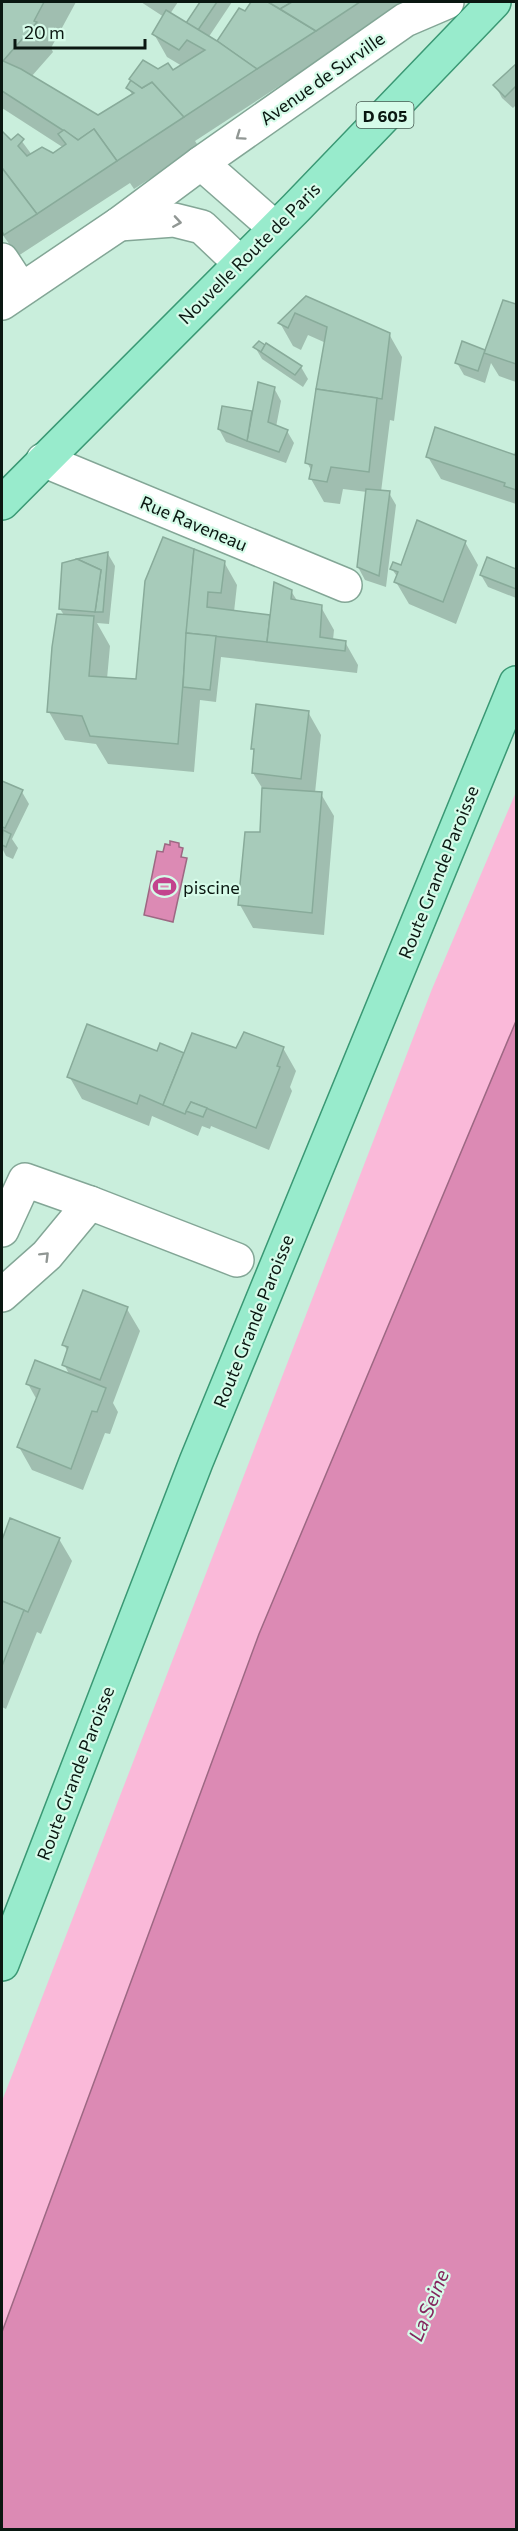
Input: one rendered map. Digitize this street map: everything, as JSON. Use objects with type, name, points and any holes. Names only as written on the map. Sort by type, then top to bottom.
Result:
[{"type":"main road","name":"Nouvelle Route de Paris","points":[[2,503],[494,2]]},
{"type":"main road","name":"Route Grande Paroisse","points":[[2,1964],[196,1462],[516,682]]},
{"type":"street","name":"Avenue de Surville","points":[[11,296],[119,224],[201,163],[405,20],[447,2]]},
{"type":"street","points":[[201,163],[274,228]]},
{"type":"street","name":"Avenue de Surville","points":[[119,224],[174,220],[202,228],[240,263]]},
{"type":"street","points":[[2,261],[11,296]]},
{"type":"street","name":"Rue Raveneau","points":[[43,460],[345,585]]},
{"type":"street","points":[[2,1230],[25,1179],[237,1260]]},
{"type":"street","points":[[2,1295],[47,1254],[90,1203]]},
{"type":"shaded area","points":[[516,792],[516,1053],[2,2397],[2,2101],[432,989]]},
{"type":"water","name":"piscine","points":[[170,841],[179,843],[179,847],[183,848],[181,857],[187,858],[173,922],[144,915],[157,851],[163,852],[165,844],[170,845]]},
{"type":"water","name":"La Seine","points":[[516,1021],[516,2529],[2,2529],[2,2332],[259,1634]]},
{"type":"building","points":[[2,2],[44,2],[34,21],[37,22],[3,61],[21,69],[98,115],[134,93],[126,88],[131,80],[142,88],[152,82],[184,117],[117,161],[94,129],[78,140],[2,91]]},
{"type":"building","points":[[200,2],[217,2],[198,30],[186,23]]},
{"type":"building","points":[[251,2],[268,2],[316,31],[257,69],[217,41],[239,8],[245,11]]},
{"type":"building","points":[[268,2],[292,2],[280,9]]},
{"type":"building","points":[[292,2],[360,2],[316,31],[280,9]]},
{"type":"building","points":[[166,10],[257,69],[184,117],[152,82],[142,88],[129,79],[143,60],[158,69],[168,63],[173,70],[205,50],[187,40],[179,50],[152,34]]},
{"type":"building","points":[[516,64],[516,86],[505,97],[493,85]]},
{"type":"building","points":[[94,129],[117,161],[37,214],[2,168],[2,131],[11,140],[18,134],[24,139],[18,146],[27,156],[42,147],[53,153],[66,144],[58,134],[64,130],[78,140]]},
{"type":"building","points":[[2,168],[37,214],[4,235],[2,231]]},
{"type":"building","points":[[306,296],[390,333],[382,399],[316,389],[327,327],[295,313],[288,328],[278,323]]},
{"type":"building","points":[[503,300],[516,304],[516,364],[484,353]]},
{"type":"building","points":[[259,341],[265,345],[261,352],[253,347]]},
{"type":"building","points":[[462,341],[485,350],[478,371],[455,363]]},
{"type":"building","points":[[266,343],[302,366],[295,375],[261,352]]},
{"type":"building","points":[[258,382],[275,387],[268,422],[288,430],[279,452],[247,441]]},
{"type":"building","points":[[316,389],[377,398],[369,472],[331,467],[327,482],[309,479],[312,465],[305,463]]},
{"type":"building","points":[[222,406],[252,411],[247,441],[218,429]]},
{"type":"building","points":[[435,427],[515,455],[516,451],[516,490],[504,486],[505,483],[426,457]]},
{"type":"building","points":[[366,489],[390,491],[379,576],[357,567]]},
{"type":"building","points":[[417,520],[466,541],[443,602],[394,582],[398,572],[390,569],[393,562],[401,565]]},
{"type":"building","points":[[163,537],[194,549],[178,744],[90,736],[82,716],[47,712],[57,614],[94,616],[89,676],[136,679],[145,581]]},
{"type":"building","points":[[194,549],[225,561],[221,593],[208,592],[207,607],[270,615],[267,642],[186,633]]},
{"type":"building","points":[[108,552],[103,612],[95,612],[101,570],[77,559]]},
{"type":"building","points":[[487,557],[516,569],[516,589],[480,575]]},
{"type":"building","points":[[77,559],[101,570],[95,612],[59,609],[62,563]]},
{"type":"building","points":[[274,582],[292,590],[291,599],[322,605],[320,637],[346,641],[345,651],[267,642]]},
{"type":"building","points":[[186,633],[216,636],[210,690],[183,687]]},
{"type":"building","points":[[256,704],[309,711],[301,779],[252,773],[254,749],[251,749]]},
{"type":"building","points":[[2,781],[23,790],[5,828],[2,827]]},
{"type":"building","points":[[262,788],[322,792],[312,913],[238,905],[245,832],[260,832]]},
{"type":"building","points":[[3,830],[11,834],[6,847],[2,845]]},
{"type":"building","points":[[87,1024],[157,1051],[160,1043],[184,1053],[163,1105],[140,1095],[137,1104],[67,1077]]},
{"type":"building","points":[[244,1032],[284,1047],[277,1066],[280,1067],[256,1128],[191,1102],[185,1114],[163,1105],[192,1033],[236,1048]]},
{"type":"building","points":[[191,1102],[207,1108],[203,1117],[186,1111]]},
{"type":"building","points":[[83,1290],[128,1307],[100,1380],[62,1365],[68,1347],[62,1345]]},
{"type":"building","points":[[35,1360],[106,1388],[97,1412],[92,1411],[71,1469],[17,1447],[40,1389],[26,1384]]},
{"type":"building","points":[[10,1518],[60,1538],[28,1612],[2,1601],[2,1540]]},
{"type":"building","points":[[2,1601],[24,1610],[2,1666]]},
{"type":"place","name":"piscine","points":[[165,887]]}]
